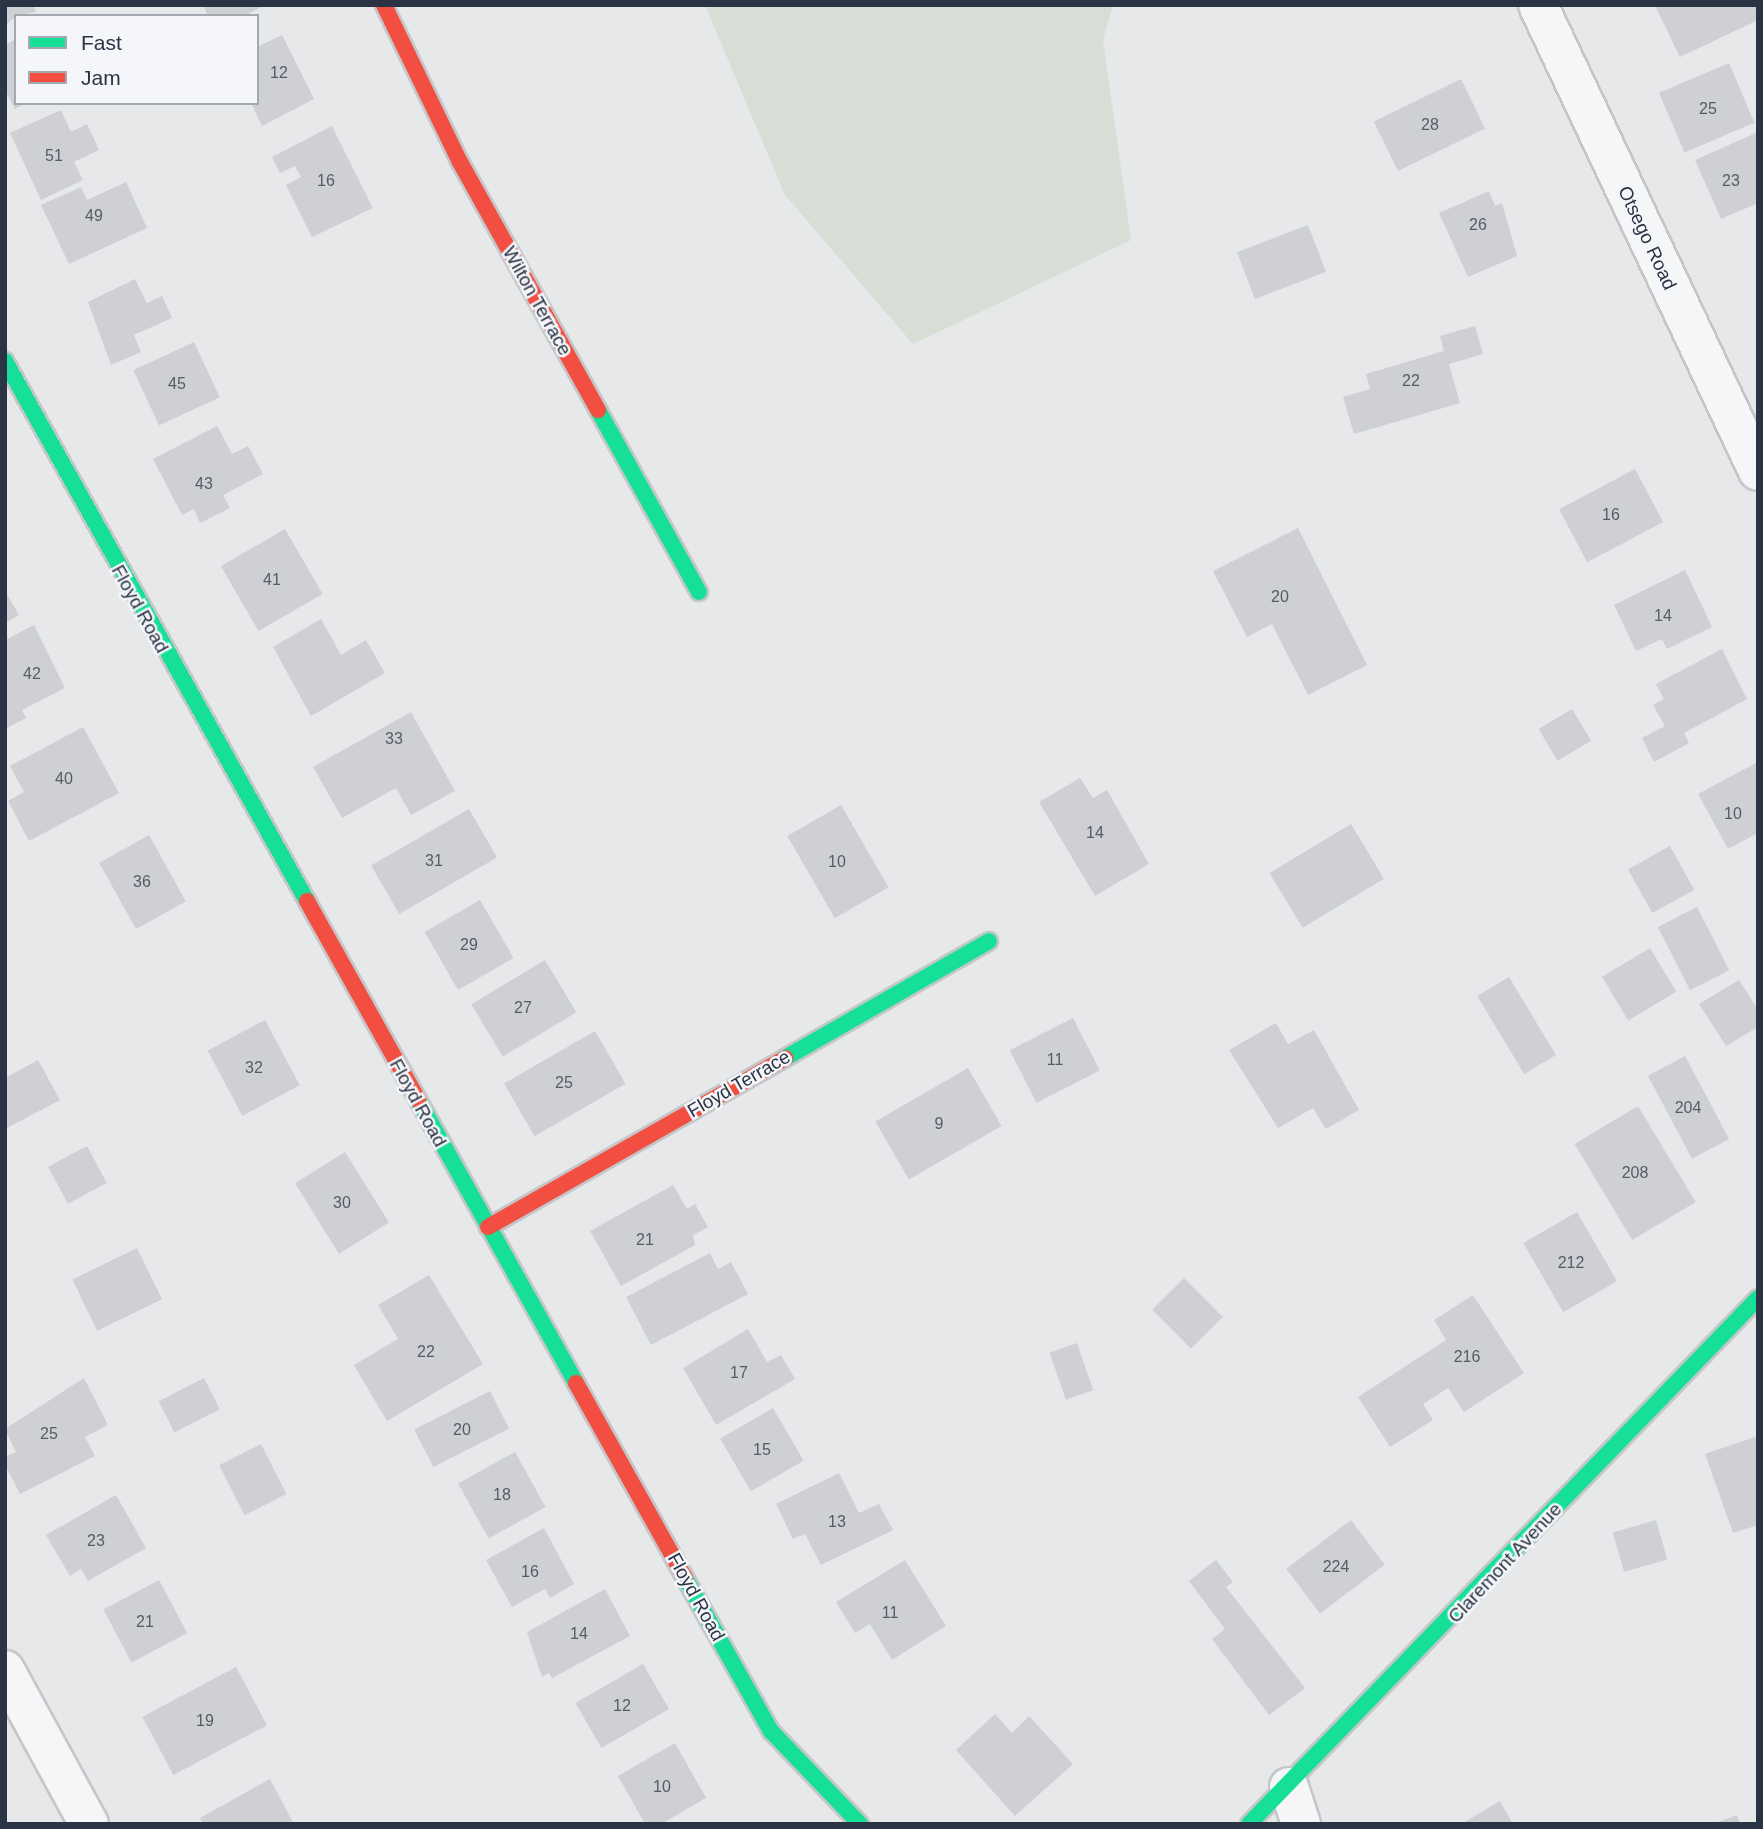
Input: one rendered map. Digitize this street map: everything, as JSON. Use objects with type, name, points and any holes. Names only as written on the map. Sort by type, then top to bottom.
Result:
[{"type":"street","name":"Wilton Terrace","points":[[384,5],[460,162],[699,592]]},
{"type":"street","name":"Otsego Road","points":[[1538,5],[1758,471]]},
{"type":"street","name":"Floyd Road","points":[[5,361],[771,1731],[860,1824]]},
{"type":"street","name":"Floyd Terrace","points":[[488,1227],[989,941]]},
{"type":"street","name":"Claremont Avenue","points":[[1249,1824],[1289,1787],[1758,1298]]},
{"type":"street","points":[[5,1670],[89,1824]]},
{"type":"street","points":[[1289,1787],[1301,1824]]},
{"type":"shaded area","points":[[705,5],[1113,5],[1103,40],[1131,240],[913,344],[785,195]]},
{"type":"building","points":[[5,5],[33,5],[36,12],[14,14],[14,18],[5,26]]},
{"type":"building","points":[[203,5],[265,5],[248,14],[207,14]]},
{"type":"building","points":[[1662,5],[1758,5],[1758,20],[1680,57],[1656,8]]},
{"type":"building","points":[[282,35],[314,99],[262,126],[252,105],[259,105],[259,46]]},
{"type":"building","points":[[14,40],[14,105],[22,105],[15,109],[5,90],[5,45]]},
{"type":"building","points":[[1729,63],[1754,123],[1684,153],[1659,93]]},
{"type":"building","points":[[1461,79],[1485,128],[1398,171],[1374,122]]},
{"type":"building","points":[[61,110],[71,132],[87,124],[99,150],[74,162],[83,180],[41,200],[10,133]]},
{"type":"building","points":[[332,126],[373,208],[312,237],[286,185],[301,177],[295,166],[280,173],[272,157]]},
{"type":"building","points":[[1758,132],[1758,203],[1721,219],[1695,160]]},
{"type":"building","points":[[126,182],[147,228],[69,264],[41,205],[81,187],[87,200]]},
{"type":"building","points":[[1489,191],[1495,206],[1502,203],[1517,256],[1468,277],[1439,213]]},
{"type":"building","points":[[1308,225],[1326,272],[1255,299],[1237,252]]},
{"type":"building","points":[[135,279],[147,303],[162,296],[172,318],[134,335],[141,352],[111,365],[88,302]]},
{"type":"building","points":[[1475,326],[1483,354],[1449,364],[1460,403],[1354,434],[1343,397],[1370,389],[1366,374],[1444,351],[1440,336]]},
{"type":"building","points":[[194,342],[220,397],[159,426],[133,370]]},
{"type":"building","points":[[217,426],[232,454],[248,446],[263,474],[223,495],[230,508],[200,523],[194,509],[182,515],[153,459]]},
{"type":"building","points":[[1635,469],[1663,522],[1587,562],[1559,509]]},
{"type":"building","points":[[1298,528],[1367,665],[1308,695],[1272,624],[1247,637],[1213,571]]},
{"type":"building","points":[[285,529],[322,594],[258,631],[221,566]]},
{"type":"building","points":[[1685,570],[1712,627],[1667,649],[1662,639],[1636,651],[1614,605]]},
{"type":"building","points":[[5,591],[19,615],[5,623]]},
{"type":"building","points":[[321,619],[341,655],[366,640],[385,673],[311,716],[273,647]]},
{"type":"building","points":[[34,625],[65,688],[22,710],[26,718],[5,729],[5,640]]},
{"type":"building","points":[[1722,649],[1747,699],[1684,733],[1689,743],[1654,762],[1642,738],[1665,726],[1653,705],[1664,699],[1656,684]]},
{"type":"building","points":[[1572,709],[1591,741],[1558,761],[1539,729]]},
{"type":"building","points":[[411,712],[455,791],[411,815],[396,788],[342,818],[313,767]]},
{"type":"building","points":[[83,727],[119,793],[29,841],[8,801],[24,792],[10,766]]},
{"type":"building","points":[[1758,762],[1758,833],[1728,849],[1698,794]]},
{"type":"building","points":[[1080,778],[1093,798],[1107,790],[1149,864],[1095,896],[1039,802]]},
{"type":"building","points":[[841,805],[888,887],[835,918],[787,836]]},
{"type":"building","points":[[469,809],[497,857],[399,914],[371,866]]},
{"type":"building","points":[[1351,824],[1384,879],[1303,928],[1270,873]]},
{"type":"building","points":[[149,835],[186,901],[136,929],[99,863]]},
{"type":"building","points":[[1670,846],[1694,890],[1652,913],[1628,869]]},
{"type":"building","points":[[480,900],[514,958],[458,990],[425,932]]},
{"type":"building","points":[[1697,907],[1729,970],[1690,990],[1658,927]]},
{"type":"building","points":[[1650,948],[1676,992],[1628,1021],[1602,977]]},
{"type":"building","points":[[545,960],[576,1012],[503,1057],[471,1004]]},
{"type":"building","points":[[1509,977],[1556,1055],[1524,1074],[1477,996]]},
{"type":"building","points":[[1739,980],[1758,1010],[1758,1027],[1726,1046],[1699,1004]]},
{"type":"building","points":[[1073,1018],[1100,1071],[1037,1103],[1010,1050]]},
{"type":"building","points":[[265,1020],[300,1085],[242,1116],[208,1051]]},
{"type":"building","points":[[1276,1023],[1288,1044],[1314,1030],[1359,1110],[1326,1129],[1313,1108],[1278,1128],[1229,1050]]},
{"type":"building","points":[[595,1031],[626,1084],[535,1136],[504,1084]]},
{"type":"building","points":[[1685,1056],[1729,1139],[1692,1159],[1648,1076]]},
{"type":"building","points":[[38,1060],[60,1100],[5,1129],[5,1078]]},
{"type":"building","points":[[968,1068],[1002,1126],[909,1180],[875,1122]]},
{"type":"building","points":[[1638,1106],[1696,1202],[1632,1240],[1575,1144]]},
{"type":"building","points":[[87,1146],[107,1183],[68,1204],[48,1167]]},
{"type":"building","points":[[345,1152],[389,1222],[339,1254],[295,1183]]},
{"type":"building","points":[[673,1185],[687,1209],[695,1204],[708,1227],[693,1235],[695,1245],[621,1286],[590,1231]]},
{"type":"building","points":[[1577,1212],[1617,1281],[1563,1312],[1523,1243]]},
{"type":"building","points":[[137,1248],[162,1299],[97,1331],[72,1280]]},
{"type":"building","points":[[710,1253],[718,1269],[731,1262],[748,1294],[651,1345],[626,1297]]},
{"type":"building","points":[[429,1275],[483,1364],[387,1421],[354,1365],[398,1339],[378,1305]]},
{"type":"building","points":[[1184,1278],[1223,1317],[1191,1349],[1152,1310]]},
{"type":"building","points":[[1473,1295],[1524,1373],[1464,1412],[1448,1388],[1423,1404],[1433,1420],[1390,1447],[1358,1397],[1446,1340],[1434,1320]]},
{"type":"building","points":[[748,1329],[767,1362],[781,1355],[795,1379],[716,1425],[683,1368]]},
{"type":"building","points":[[1077,1343],[1093,1390],[1066,1400],[1050,1352]]},
{"type":"building","points":[[84,1378],[108,1425],[85,1437],[95,1456],[20,1494],[5,1465],[5,1457],[16,1452],[5,1429]]},
{"type":"building","points":[[204,1378],[220,1409],[174,1432],[159,1401]]},
{"type":"building","points":[[490,1391],[509,1428],[433,1467],[414,1430]]},
{"type":"building","points":[[773,1408],[803,1461],[751,1491],[720,1438]]},
{"type":"building","points":[[1758,1436],[1758,1525],[1733,1533],[1705,1454]]},
{"type":"building","points":[[261,1444],[286,1494],[245,1515],[219,1465]]},
{"type":"building","points":[[515,1452],[546,1507],[489,1539],[458,1484]]},
{"type":"building","points":[[839,1473],[859,1513],[879,1504],[893,1530],[821,1565],[805,1534],[793,1539],[776,1504]]},
{"type":"building","points":[[116,1495],[146,1548],[88,1581],[81,1569],[70,1576],[46,1535]]},
{"type":"building","points":[[1351,1520],[1385,1565],[1320,1613],[1286,1569]]},
{"type":"building","points":[[1656,1520],[1667,1559],[1624,1572],[1613,1532]]},
{"type":"building","points":[[544,1528],[574,1584],[550,1598],[545,1589],[512,1607],[486,1560]]},
{"type":"building","points":[[905,1560],[946,1626],[892,1660],[870,1624],[855,1633],[836,1602]]},
{"type":"building","points":[[1216,1560],[1233,1582],[1226,1587],[1305,1688],[1269,1715],[1212,1639],[1225,1629],[1189,1581]]},
{"type":"building","points":[[159,1580],[187,1633],[132,1663],[103,1610]]},
{"type":"building","points":[[605,1589],[630,1636],[552,1678],[549,1673],[542,1677],[527,1632]]},
{"type":"building","points":[[643,1664],[669,1709],[601,1748],[575,1703]]},
{"type":"building","points":[[236,1667],[267,1725],[173,1775],[142,1717]]},
{"type":"building","points":[[995,1714],[1012,1733],[1029,1716],[1073,1764],[1015,1816],[956,1750]]},
{"type":"building","points":[[675,1743],[706,1798],[661,1824],[645,1824],[618,1776]]},
{"type":"building","points":[[270,1779],[294,1824],[203,1824],[200,1818]]},
{"type":"building","points":[[1500,1801],[1513,1824],[1461,1824]]},
{"type":"building","points":[[1737,1815],[1740,1824],[1715,1824],[1715,1823]]},
{"type":"traffic: fast","points":[[5,361],[307,901]]},
{"type":"traffic: fast","points":[[598,410],[699,592]]},
{"type":"traffic: fast","points":[[785,1058],[989,941]]},
{"type":"traffic: fast","points":[[418,1100],[576,1383]]},
{"type":"traffic: fast","points":[[1249,1824],[1758,1298]]},
{"type":"traffic: fast","points":[[685,1578],[771,1731],[860,1824]]},
{"type":"traffic: jam","points":[[384,5],[460,162],[598,410]]},
{"type":"traffic: jam","points":[[307,901],[418,1100]]},
{"type":"traffic: jam","points":[[488,1227],[785,1058]]},
{"type":"traffic: jam","points":[[576,1383],[685,1578]]}]
